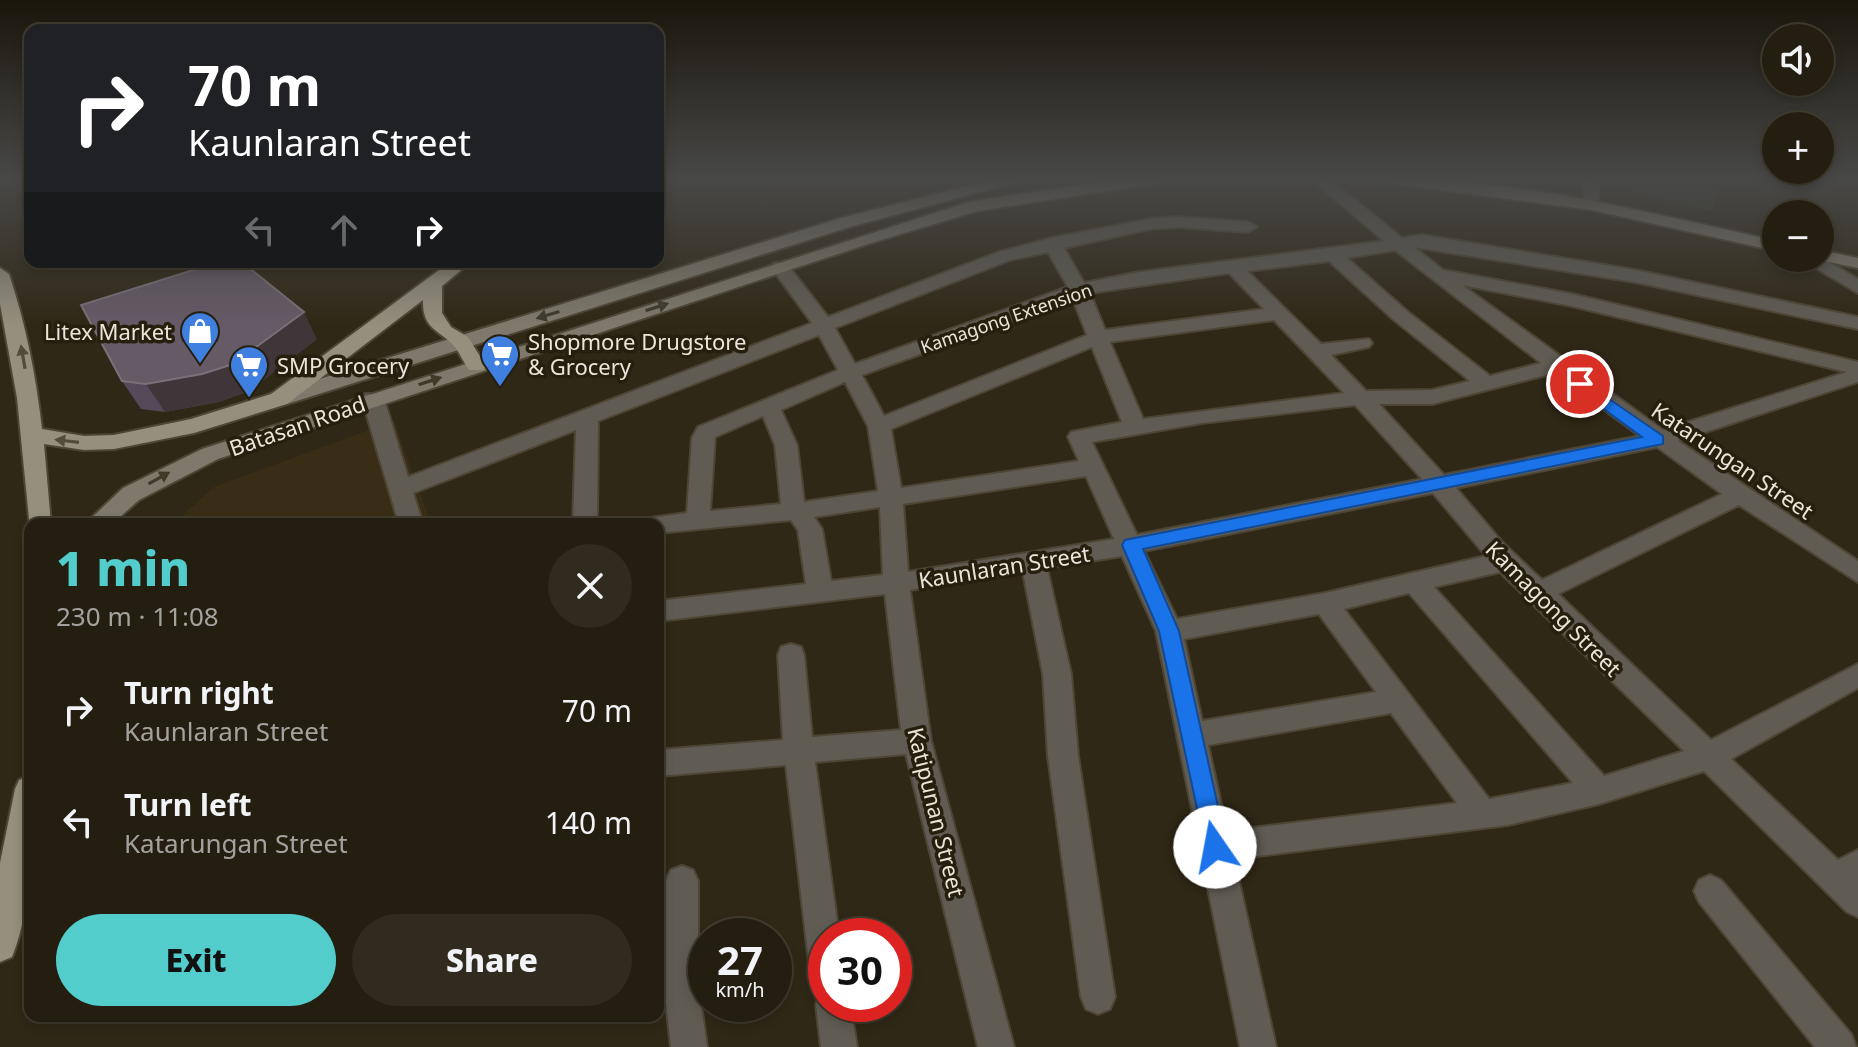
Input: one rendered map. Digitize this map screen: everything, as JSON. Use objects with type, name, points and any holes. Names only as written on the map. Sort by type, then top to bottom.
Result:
[{"type":"main road","name":"Batasan Road","points":[[32,435],[84,443],[114,442],[194,426],[832,227]]},
{"type":"main road","name":"Batasan Road","points":[[104,518],[131,494],[166,473],[210,454],[908,227]]},
{"type":"main road","points":[[1712,227],[1762,242]]},
{"type":"main road","points":[[1834,242],[1858,248]]},
{"type":"main road","points":[[1834,258],[1858,263]]},
{"type":"main road","points":[[279,399],[454,268]]},
{"type":"main road","points":[[0,274],[22,349],[39,518]]},
{"type":"main road","points":[[433,285],[432,313],[444,331],[461,341],[476,366]]},
{"type":"main road","points":[[0,945],[24,820]]},
{"type":"street","points":[[398,490],[1005,256],[1052,243],[1135,227]]},
{"type":"street","name":"Katarungan Street","points":[[1376,227],[1555,366],[1657,440],[1858,573]]},
{"type":"street","name":"Kamagong Extension","points":[[698,520],[703,438],[706,432],[851,372],[1079,290],[1232,266],[1439,240],[1635,276],[1858,323]]},
{"type":"street","points":[[1052,243],[1079,290],[1135,427]]},
{"type":"street","points":[[1333,255],[1390,307],[1486,383]]},
{"type":"street","name":"Kamagong Street","points":[[1232,266],[1362,398],[1437,482],[1502,562],[1539,592],[1707,757],[1846,872],[1858,901]]},
{"type":"street","name":"Katipunan Street","points":[[780,267],[823,324],[879,426],[891,498],[896,583],[917,741],[996,1047]]},
{"type":"street","points":[[1832,272],[1858,287]]},
{"type":"street","points":[[1438,275],[1572,300],[1858,368]]},
{"type":"street","points":[[879,426],[1100,337],[1280,313]]},
{"type":"street","points":[[1318,351],[1362,343]]},
{"type":"street","points":[[1258,1047],[1169,631],[1079,437],[1362,398],[1432,397],[1555,366]]},
{"type":"street","name":"Kaunlaran Street","points":[[664,610],[896,583],[1131,545],[1657,440],[1858,375]]},
{"type":"street","points":[[373,399],[409,518]]},
{"type":"street","points":[[766,408],[771,410],[786,445],[793,505],[810,529],[820,593]]},
{"type":"street","points":[[585,518],[587,417]]},
{"type":"street","points":[[664,523],[799,511],[1094,467]]},
{"type":"street","points":[[1539,592],[1740,495]]},
{"type":"street","points":[[1033,562],[1057,674],[1077,867],[1098,997]]},
{"type":"street","points":[[1169,631],[1325,603],[1502,562]]},
{"type":"street","points":[[1415,583],[1599,791]]},
{"type":"street","points":[[1325,603],[1395,701],[1483,815]]},
{"type":"street","points":[[791,655],[798,748],[820,918]]},
{"type":"street","points":[[1215,847],[1483,815],[1599,791],[1707,757],[1858,675]]},
{"type":"street","points":[[1192,735],[1395,701]]},
{"type":"street","points":[[664,762],[798,748],[917,741]]},
{"type":"street","points":[[682,881],[681,984],[689,1047]]},
{"type":"street","points":[[1710,891],[1834,1046]]},
{"type":"street","points":[[836,1022],[839,1047]]},
{"type":"shaded area","points":[[394,421],[429,518],[184,518],[184,514],[214,487]]},
{"type":"building","name":"Litex Market","points":[[200,268],[249,268],[304,312],[233,364],[202,374],[146,384],[122,381],[81,305]]},
{"type":"place","name":"Litex Market","points":[[200,365]]},
{"type":"place","name":"Shopmore Drugstore & Grocery","points":[[500,388]]},
{"type":"place","name":"SMP Grocery","points":[[249,399]]},
{"type":"route","points":[[1215,847],[1169,631],[1131,545],[1657,440],[1580,384]]}]
